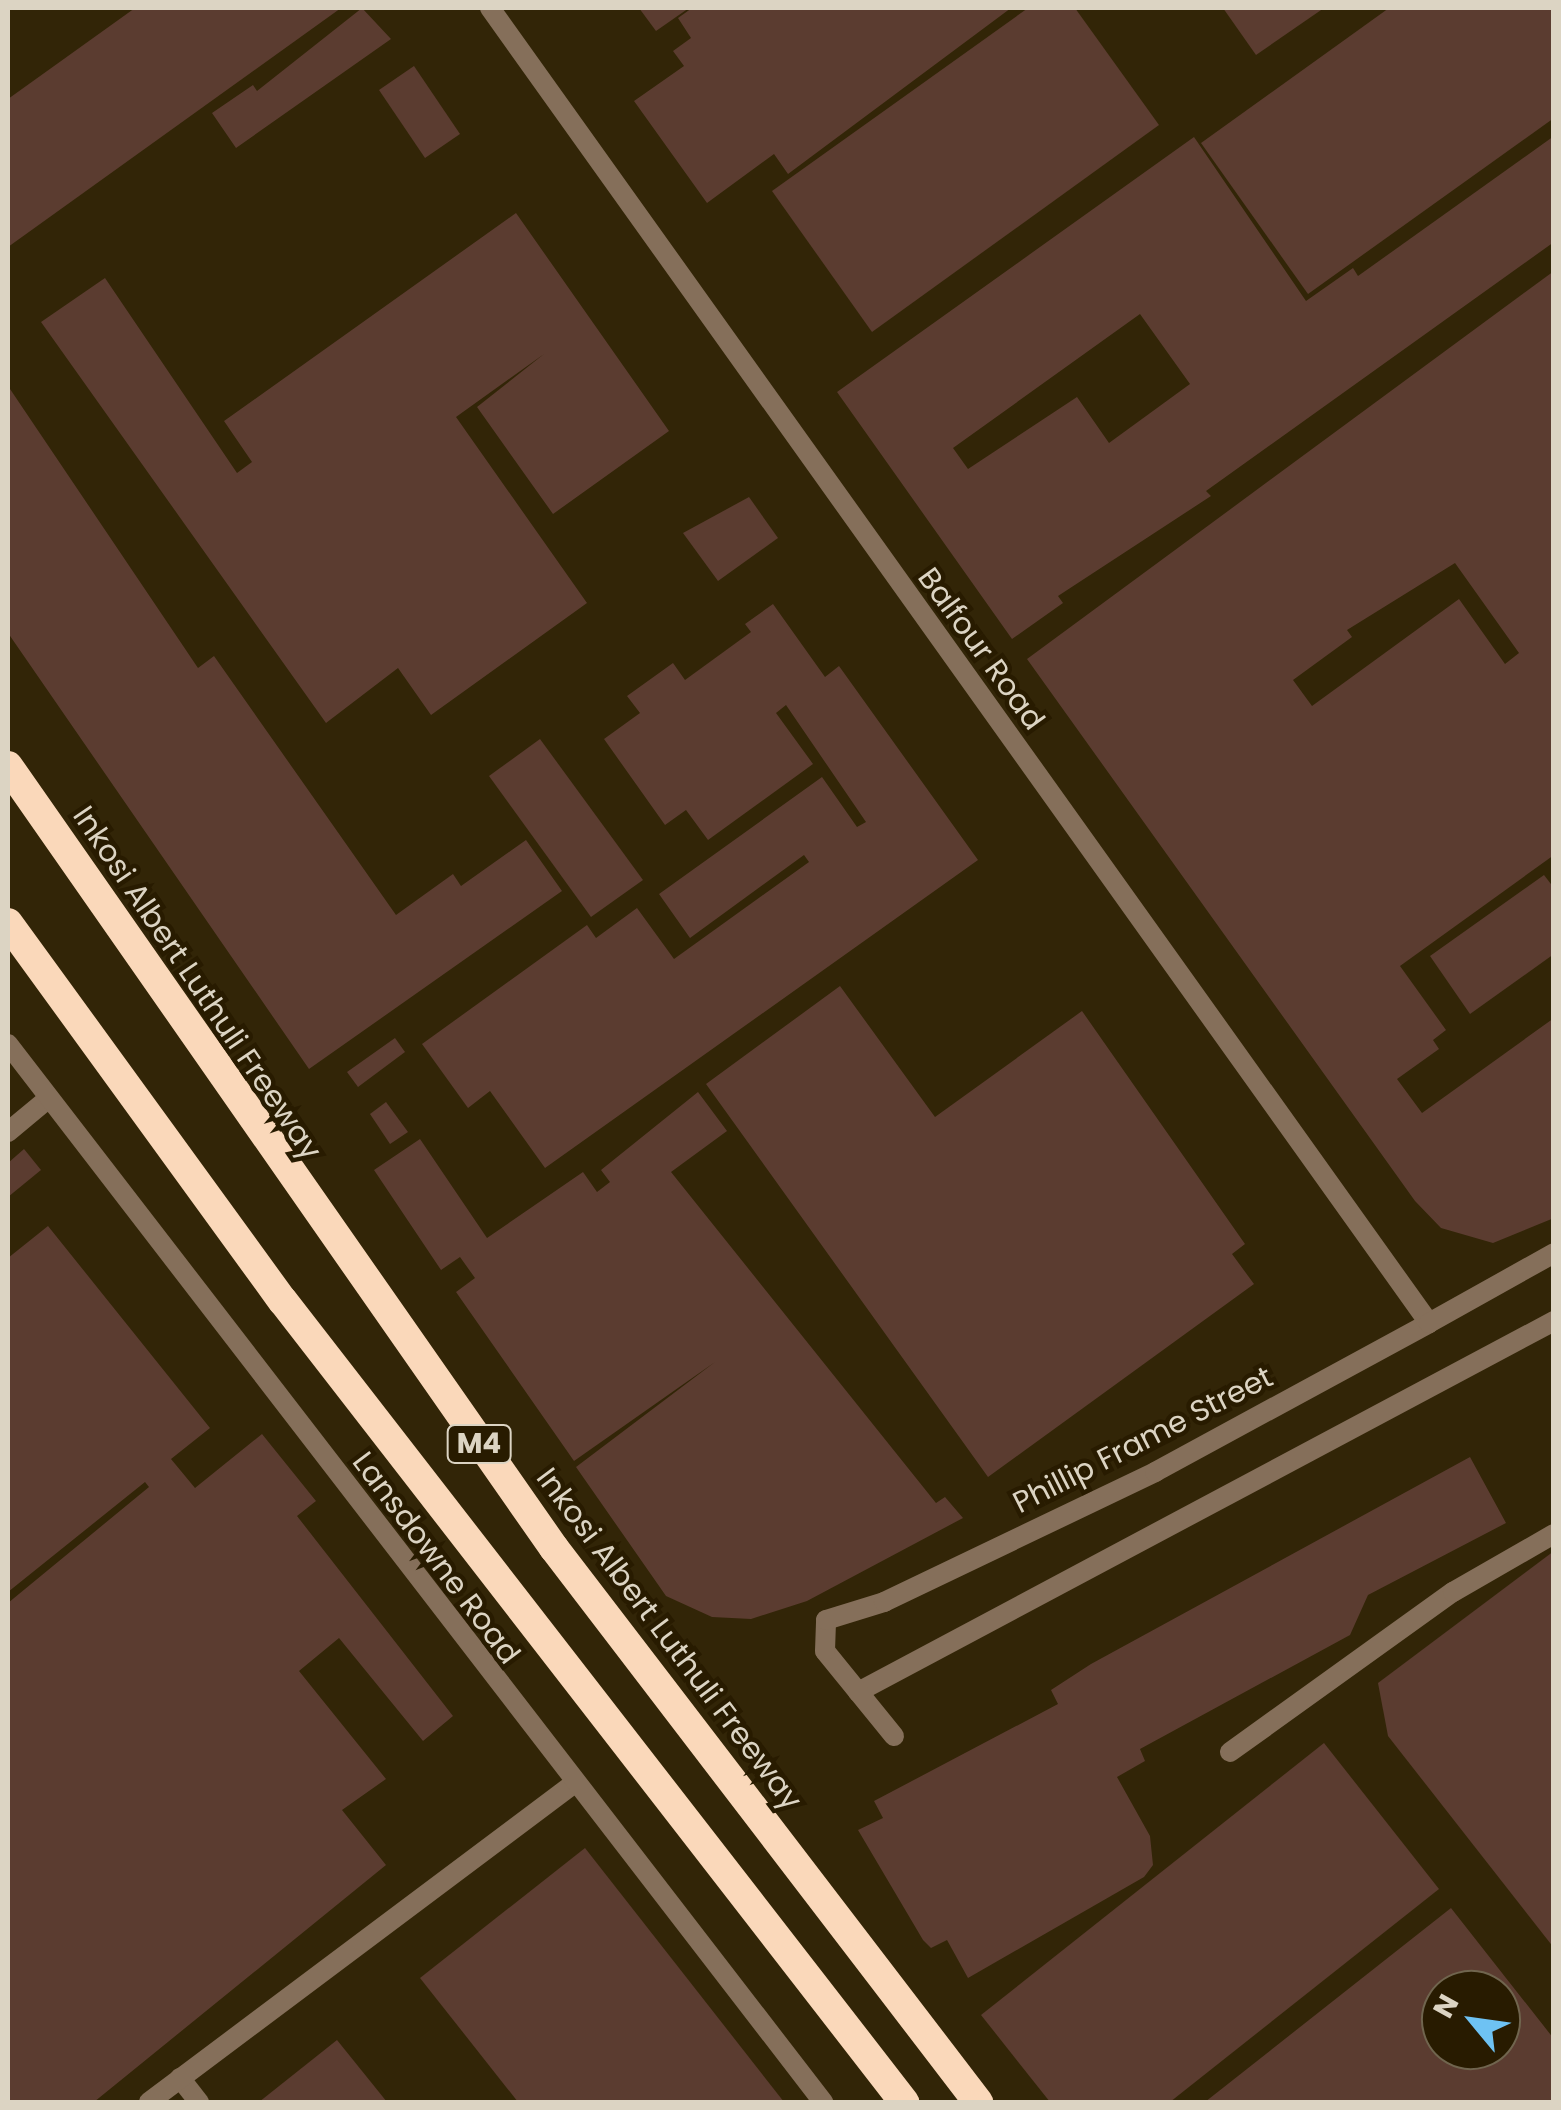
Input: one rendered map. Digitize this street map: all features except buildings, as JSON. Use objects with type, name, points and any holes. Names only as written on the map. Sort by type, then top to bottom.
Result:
[{"type":"highway","name":"Inkosi Albert Luthuli Freeway","points":[[8,766],[543,1533],[978,2102]]},
{"type":"highway","name":"M4","points":[[8,922],[283,1301],[904,2102]]},
{"type":"street","name":"Balfour Road","points":[[490,8],[1429,1322]]},
{"type":"street","name":"Lansdowne Road","points":[[8,1044],[572,1786],[822,2102]]},
{"type":"street","points":[[8,1132],[49,1098]]},
{"type":"street","name":"Phillip Frame Street","points":[[858,1692],[820,1640],[833,1616],[884,1602],[1155,1472],[1554,1253]]},
{"type":"street","points":[[894,1736],[858,1692],[1554,1321]]},
{"type":"street","points":[[1230,1752],[1454,1592],[1554,1534]]},
{"type":"street","points":[[148,2102],[572,1786]]},
{"type":"street","points":[[180,2078],[200,2102]]}]
